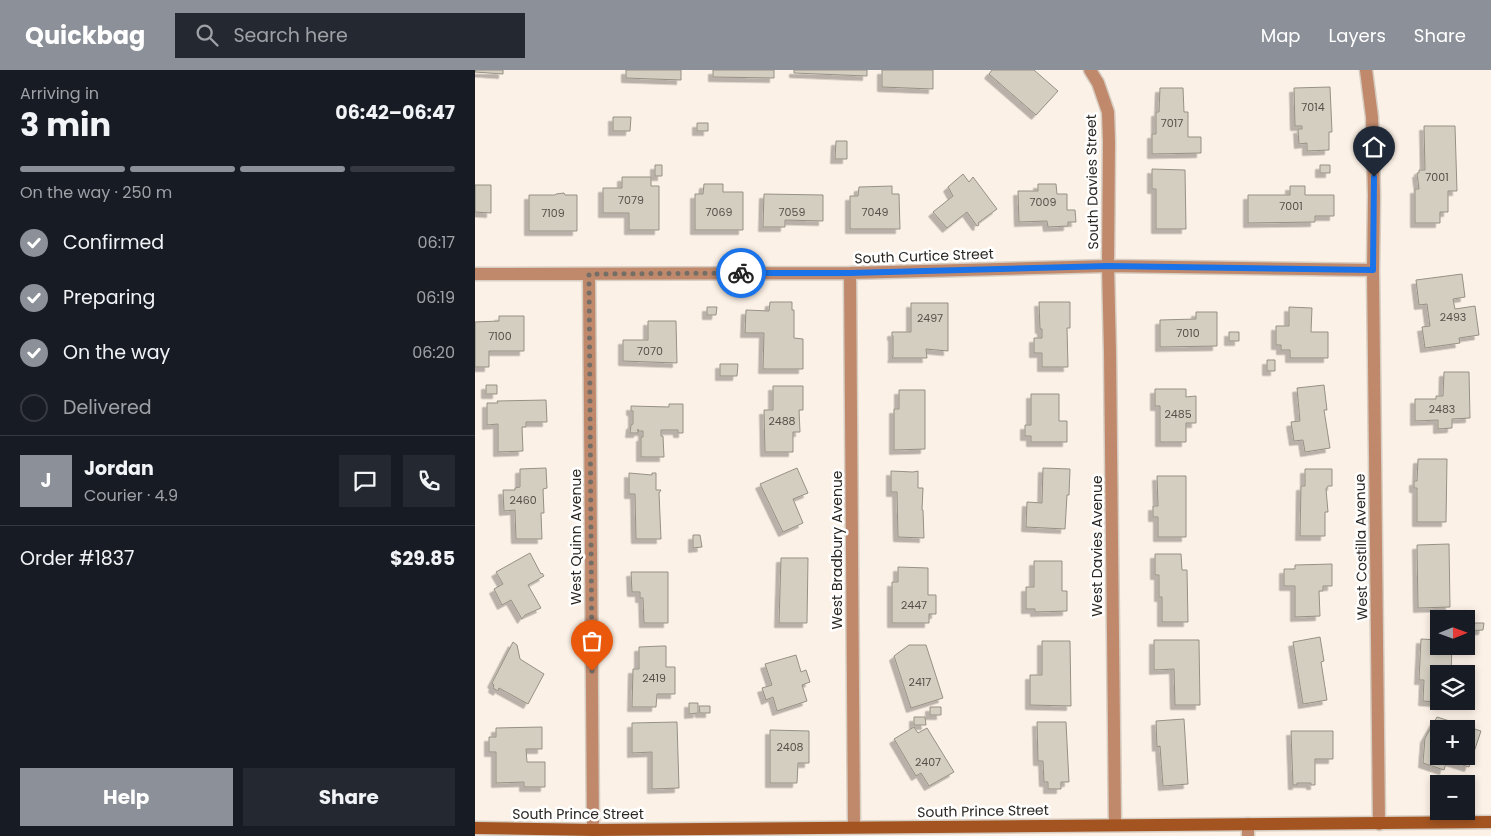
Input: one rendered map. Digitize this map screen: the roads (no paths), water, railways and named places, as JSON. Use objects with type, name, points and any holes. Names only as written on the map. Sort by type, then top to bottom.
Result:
[{"type":"street","name":"South Davies Street","points":[[1090,70],[1098,83],[1108,112],[1108,266]]},
{"type":"street","name":"West Costilla Avenue","points":[[1365,70],[1372,117],[1374,196],[1373,270],[1379,824]]},
{"type":"street","name":"South Curtice Street","points":[[475,274],[850,273],[1108,266],[1373,270]]},
{"type":"street","name":"West Davies Avenue","points":[[1108,266],[1111,362],[1115,825]]},
{"type":"street","name":"West Bradbury Avenue","points":[[850,273],[853,827]]},
{"type":"street","name":"West Quinn Avenue","points":[[589,274],[593,830]]},
{"type":"street","name":"South Prince Street","points":[[475,828],[593,830],[853,827],[979,831],[1115,825],[1248,830],[1379,824],[1491,822]]}]
